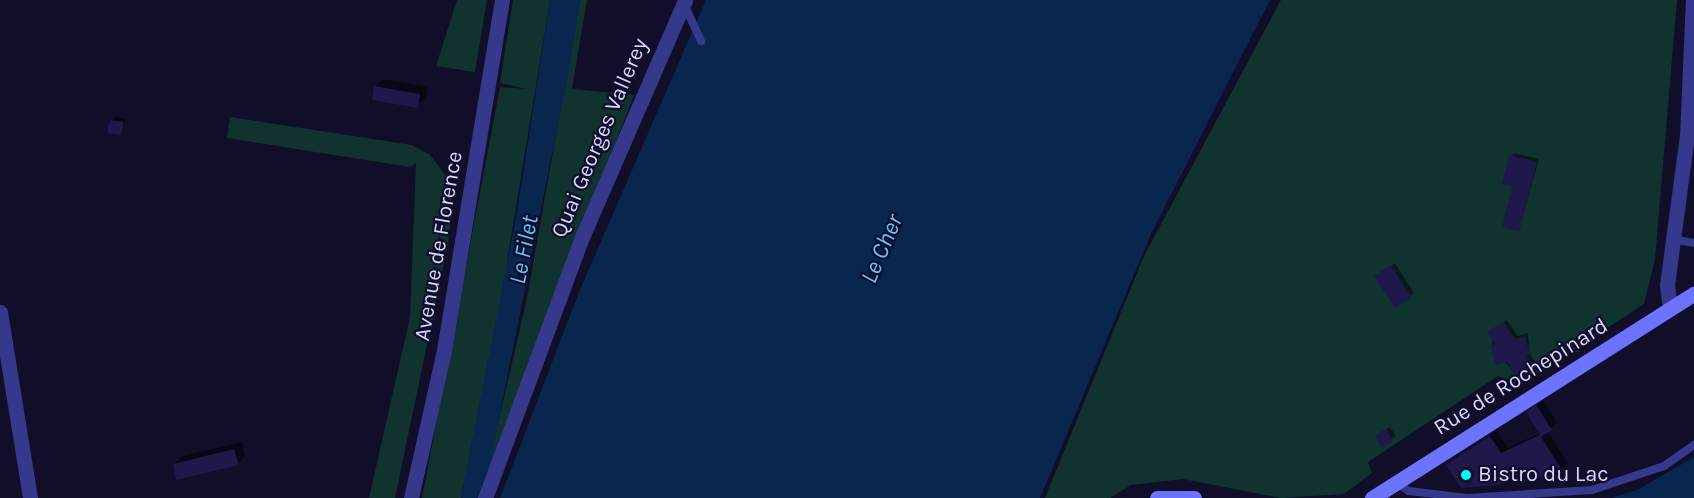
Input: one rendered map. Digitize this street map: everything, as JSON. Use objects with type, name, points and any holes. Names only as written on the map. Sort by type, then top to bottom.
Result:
[{"type":"street","name":"Avenue de Florence","points":[[411,498],[444,350],[502,0]]},
{"type":"street","points":[[1670,309],[1673,239],[1687,136],[1693,0]]},
{"type":"street","name":"Quai Georges Vallerey","points":[[485,498],[583,235],[684,2]]},
{"type":"street","name":"Rue de Rochepinard","points":[[1372,498],[1694,294]]},
{"type":"street","points":[[0,312],[30,498]]},
{"type":"street","points":[[1157,498],[1194,498]]},
{"type":"lane","points":[[684,2],[701,41]]},
{"type":"lane","points":[[1673,239],[1694,243]]},
{"type":"lane","points":[[1397,483],[1409,491],[1467,498],[1592,490],[1664,466],[1694,446]]},
{"type":"green space","points":[[457,0],[487,0],[475,72],[436,66]]},
{"type":"green space","points":[[513,0],[550,0],[502,292],[461,498],[422,498],[500,87],[527,89],[500,83]]},
{"type":"green space","points":[[580,0],[587,0],[572,89],[634,95],[484,484],[527,298]]},
{"type":"green space","points":[[1281,0],[1677,0],[1655,259],[1644,304],[1520,385],[1498,376],[1368,462],[1372,473],[1344,494],[1281,498],[1183,479],[1131,485],[1110,498],[1045,498],[1144,256]]},
{"type":"green space","points":[[230,117],[412,145],[430,155],[447,177],[453,203],[448,244],[395,498],[369,498],[410,317],[416,163],[410,167],[227,138]]},
{"type":"water","name":"Le Filet","points":[[550,0],[580,0],[569,70],[483,498],[461,498],[517,212]]},
{"type":"water","name":"Le Cher","points":[[706,0],[1270,0],[1151,234],[1040,498],[500,498],[579,292]]},
{"type":"water","points":[[1694,457],[1694,498],[1612,498],[1637,490]]},
{"type":"building","points":[[374,86],[420,94],[418,108],[372,100]]},
{"type":"building","points":[[110,120],[124,122],[121,135],[107,133]]},
{"type":"building","points":[[1509,155],[1537,162],[1519,232],[1502,227],[1512,187],[1502,184]]},
{"type":"building","points":[[1391,265],[1411,298],[1395,308],[1374,276]]},
{"type":"building","points":[[1503,322],[1515,339],[1525,336],[1530,355],[1526,356],[1536,373],[1521,383],[1507,362],[1496,365],[1490,346],[1496,344],[1487,332]]},
{"type":"building","points":[[1536,405],[1552,430],[1541,437],[1562,470],[1542,480],[1535,467],[1499,485],[1461,488],[1446,465],[1490,436],[1501,453],[1540,435],[1526,412]]},
{"type":"building","points":[[1386,429],[1393,441],[1382,448],[1375,437]]},
{"type":"building","points":[[234,449],[239,465],[176,480],[173,464]]},
{"type":"place","name":"Bistro du Lac","points":[[1466,475]]}]
